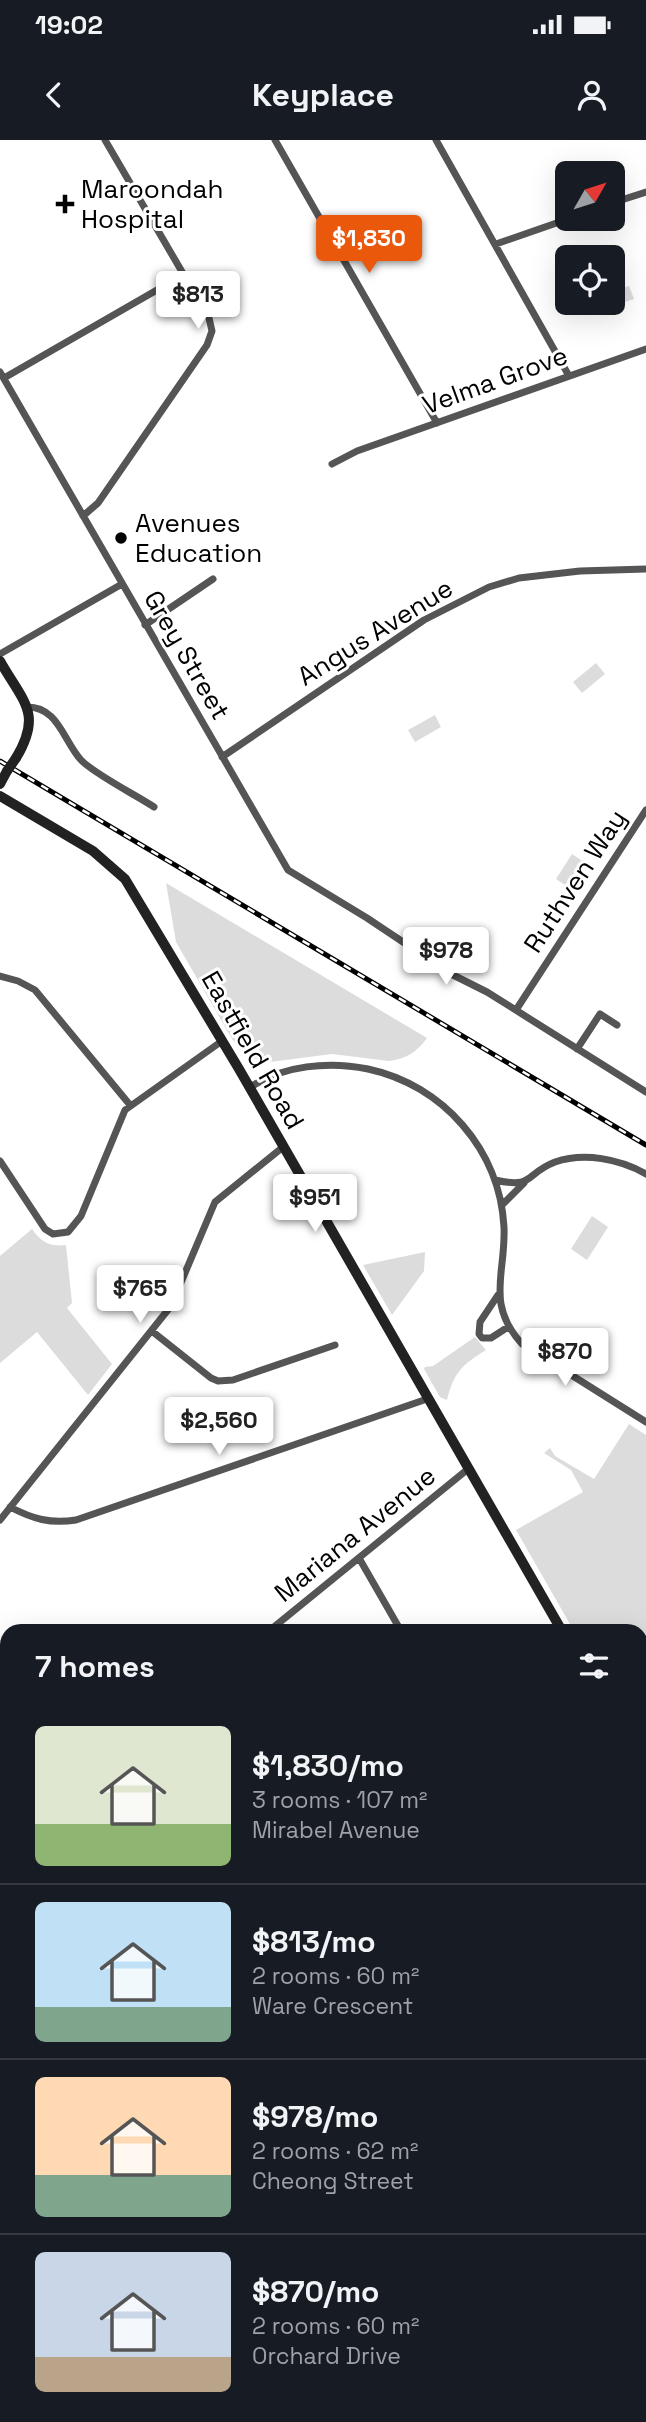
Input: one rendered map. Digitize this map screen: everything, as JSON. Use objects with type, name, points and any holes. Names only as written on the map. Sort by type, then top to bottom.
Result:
[{"type":"main road","points":[[0,661],[26,707],[30,728],[26,740],[0,784]]},
{"type":"main road","name":"Eastfield Road","points":[[0,796],[104,859],[120,874],[135,896],[250,1088],[558,1624]]},
{"type":"street","points":[[83,516],[93,509],[211,337],[212,331],[209,318],[106,140]]},
{"type":"street","points":[[275,140],[438,423]]},
{"type":"street","points":[[436,140],[569,376]]},
{"type":"street","points":[[625,199],[646,192]]},
{"type":"street","points":[[496,244],[555,224]]},
{"type":"street","points":[[2,375],[183,275]]},
{"type":"street","name":"Velma Grove","points":[[332,464],[357,452],[646,349]]},
{"type":"street","name":"Grey Street","points":[[2,375],[288,870],[451,974],[487,992],[646,1092]]},
{"type":"street","name":"Angus Avenue","points":[[222,757],[424,620],[489,587],[519,578],[580,571],[646,569]]},
{"type":"street","points":[[145,625],[213,579]]},
{"type":"street","points":[[0,654],[122,584]]},
{"type":"street","points":[[26,707],[34,706],[51,714],[83,762],[154,807]]},
{"type":"street","name":"Ruthven Way","points":[[516,1010],[646,810]]},
{"type":"street","points":[[0,976],[35,990],[130,1105]]},
{"type":"street","points":[[577,1049],[600,1014],[617,1024]]},
{"type":"street","points":[[0,1161],[45,1229],[53,1234],[68,1232],[81,1216],[125,1111],[222,1041]]},
{"type":"street","points":[[250,1088],[273,1075],[312,1066],[360,1067],[392,1075],[422,1090],[448,1109],[477,1143],[495,1180],[502,1205],[504,1242],[498,1294],[508,1327],[522,1343],[543,1358],[646,1422]]},
{"type":"street","points":[[0,1520],[172,1306],[215,1202],[283,1147]]},
{"type":"street","points":[[502,1205],[524,1183],[546,1166],[556,1162],[576,1158],[614,1160],[646,1174]]},
{"type":"street","points":[[495,1180],[510,1184],[524,1183]]},
{"type":"street","points":[[498,1294],[480,1322],[479,1334],[482,1338],[491,1338],[508,1327]]},
{"type":"street","points":[[153,1332],[218,1381],[233,1380],[335,1345]]},
{"type":"street","points":[[10,1507],[47,1522],[76,1520],[427,1399]]},
{"type":"street","name":"Mariana Avenue","points":[[279,1624],[468,1469]]},
{"type":"street","points":[[359,1558],[397,1624]]},
{"type":"shaded area","points":[[629,286],[634,299],[625,302],[625,287]]},
{"type":"shaded area","points":[[596,663],[605,674],[582,693],[573,682]]},
{"type":"shaded area","points":[[435,715],[441,727],[415,742],[408,730]]},
{"type":"shaded area","points":[[572,854],[584,862],[568,887],[556,879]]},
{"type":"shaded area","points":[[166,883],[427,1038],[411,1054],[389,1061],[332,1054],[270,1062],[243,1052],[232,1039],[176,942]]},
{"type":"shaded area","points":[[592,1216],[608,1227],[587,1260],[571,1249]]},
{"type":"shaded area","points":[[32,1229],[46,1243],[66,1245],[72,1303],[67,1308],[112,1364],[88,1395],[37,1332],[0,1363],[0,1256]]},
{"type":"shaded area","points":[[425,1252],[424,1271],[392,1315],[363,1265]]},
{"type":"shaded area","points":[[475,1337],[486,1350],[460,1370],[447,1400],[440,1397],[425,1367],[433,1366]]},
{"type":"shaded area","points":[[629,1424],[646,1435],[646,1624],[570,1624],[516,1530],[583,1492],[571,1470],[544,1453],[550,1448],[555,1456],[594,1479]]},
{"type":"railway","points":[[0,761],[646,1145]]},
{"type":"place","name":"Maroondah Hospital","points":[[65,204]]},
{"type":"place","name":"Avenues Education","points":[[121,538]]}]
